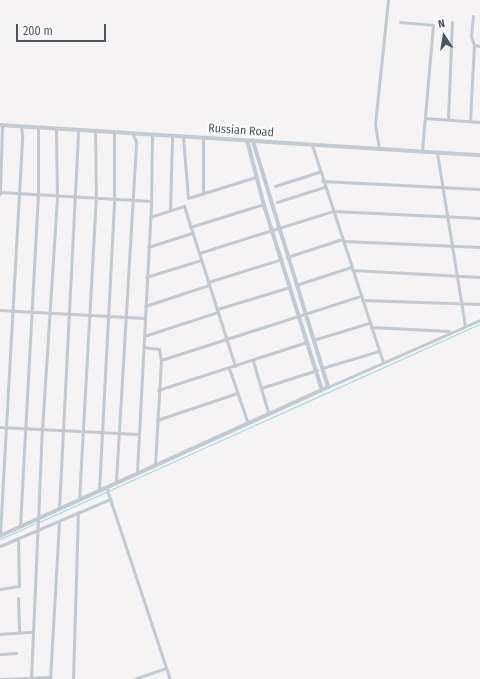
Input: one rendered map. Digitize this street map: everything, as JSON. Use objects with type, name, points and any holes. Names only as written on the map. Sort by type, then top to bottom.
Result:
[{"type":"main road","name":"Russian Road","points":[[1,125],[248,142],[480,155]]},
{"type":"street","points":[[379,149],[375,124],[388,0]]},
{"type":"street","points":[[470,121],[474,45],[471,36],[472,16]]},
{"type":"street","points":[[400,22],[433,25],[422,152]]},
{"type":"street","points":[[448,120],[452,22]]},
{"type":"street","points":[[474,45],[480,46]]},
{"type":"street","points":[[425,118],[480,122]]},
{"type":"street","points":[[1,125],[0,193],[151,201]]},
{"type":"street","points":[[20,126],[22,135],[0,535],[20,526],[38,521],[116,481],[464,325],[480,320]]},
{"type":"street","points":[[20,526],[30,312],[38,194],[38,128]]},
{"type":"street","points":[[31,678],[32,632],[39,528],[38,521],[42,430],[57,195],[56,129]]},
{"type":"street","points":[[59,509],[76,196],[78,130]]},
{"type":"street","points":[[79,500],[88,315],[96,199],[95,131]]},
{"type":"street","points":[[99,490],[114,199],[114,133]]},
{"type":"street","points":[[116,481],[127,318],[136,142],[133,134]]},
{"type":"street","points":[[137,472],[151,201],[152,135]]},
{"type":"street","points":[[170,210],[172,137]]},
{"type":"street","points":[[183,137],[188,198],[256,177]]},
{"type":"street","points":[[202,139],[203,194]]},
{"type":"street","points":[[248,142],[264,204],[322,389]]},
{"type":"street","points":[[253,142],[328,387]]},
{"type":"street","points":[[312,145],[319,172],[383,362]]},
{"type":"street","points":[[437,153],[464,325]]},
{"type":"street","points":[[274,186],[319,172]]},
{"type":"street","points":[[322,181],[480,189]]},
{"type":"street","points":[[277,202],[324,187]]},
{"type":"street","points":[[190,227],[264,204]]},
{"type":"street","points":[[150,217],[184,206],[235,366]]},
{"type":"street","points":[[199,253],[333,211],[480,218]]},
{"type":"street","points":[[148,247],[192,234]]},
{"type":"street","points":[[287,257],[343,240],[480,247]]},
{"type":"street","points":[[145,306],[282,259]]},
{"type":"street","points":[[146,277],[201,260]]},
{"type":"street","points":[[296,285],[351,269],[480,277]]},
{"type":"street","points":[[144,336],[290,287]]},
{"type":"street","points":[[161,360],[360,296]]},
{"type":"street","points":[[362,300],[480,304]]},
{"type":"street","points":[[0,310],[144,318]]},
{"type":"street","points":[[313,340],[369,323]]},
{"type":"street","points":[[371,327],[451,331]]},
{"type":"street","points":[[158,390],[252,361],[307,342]]},
{"type":"street","points":[[143,347],[159,349],[161,360],[158,390],[155,464]]},
{"type":"street","points":[[322,368],[379,351]]},
{"type":"street","points":[[252,361],[268,412]]},
{"type":"street","points":[[229,368],[247,422]]},
{"type":"street","points":[[261,388],[317,370]]},
{"type":"street","points":[[157,420],[238,393]]},
{"type":"street","points":[[0,427],[138,434]]},
{"type":"street","points":[[106,487],[170,679]]},
{"type":"street","points":[[0,546],[110,498]]},
{"type":"street","points":[[73,679],[78,512]]},
{"type":"street","points":[[0,679],[50,678],[58,521]]},
{"type":"street","points":[[0,589],[19,586],[18,538]]},
{"type":"street","points":[[18,598],[19,633]]},
{"type":"street","points":[[0,634],[32,632]]},
{"type":"street","points":[[0,654],[16,653]]},
{"type":"street","points":[[134,679],[166,668]]},
{"type":"waterway","points":[[39,522],[480,324]]},
{"type":"waterway","points":[[0,539],[36,523]]}]
